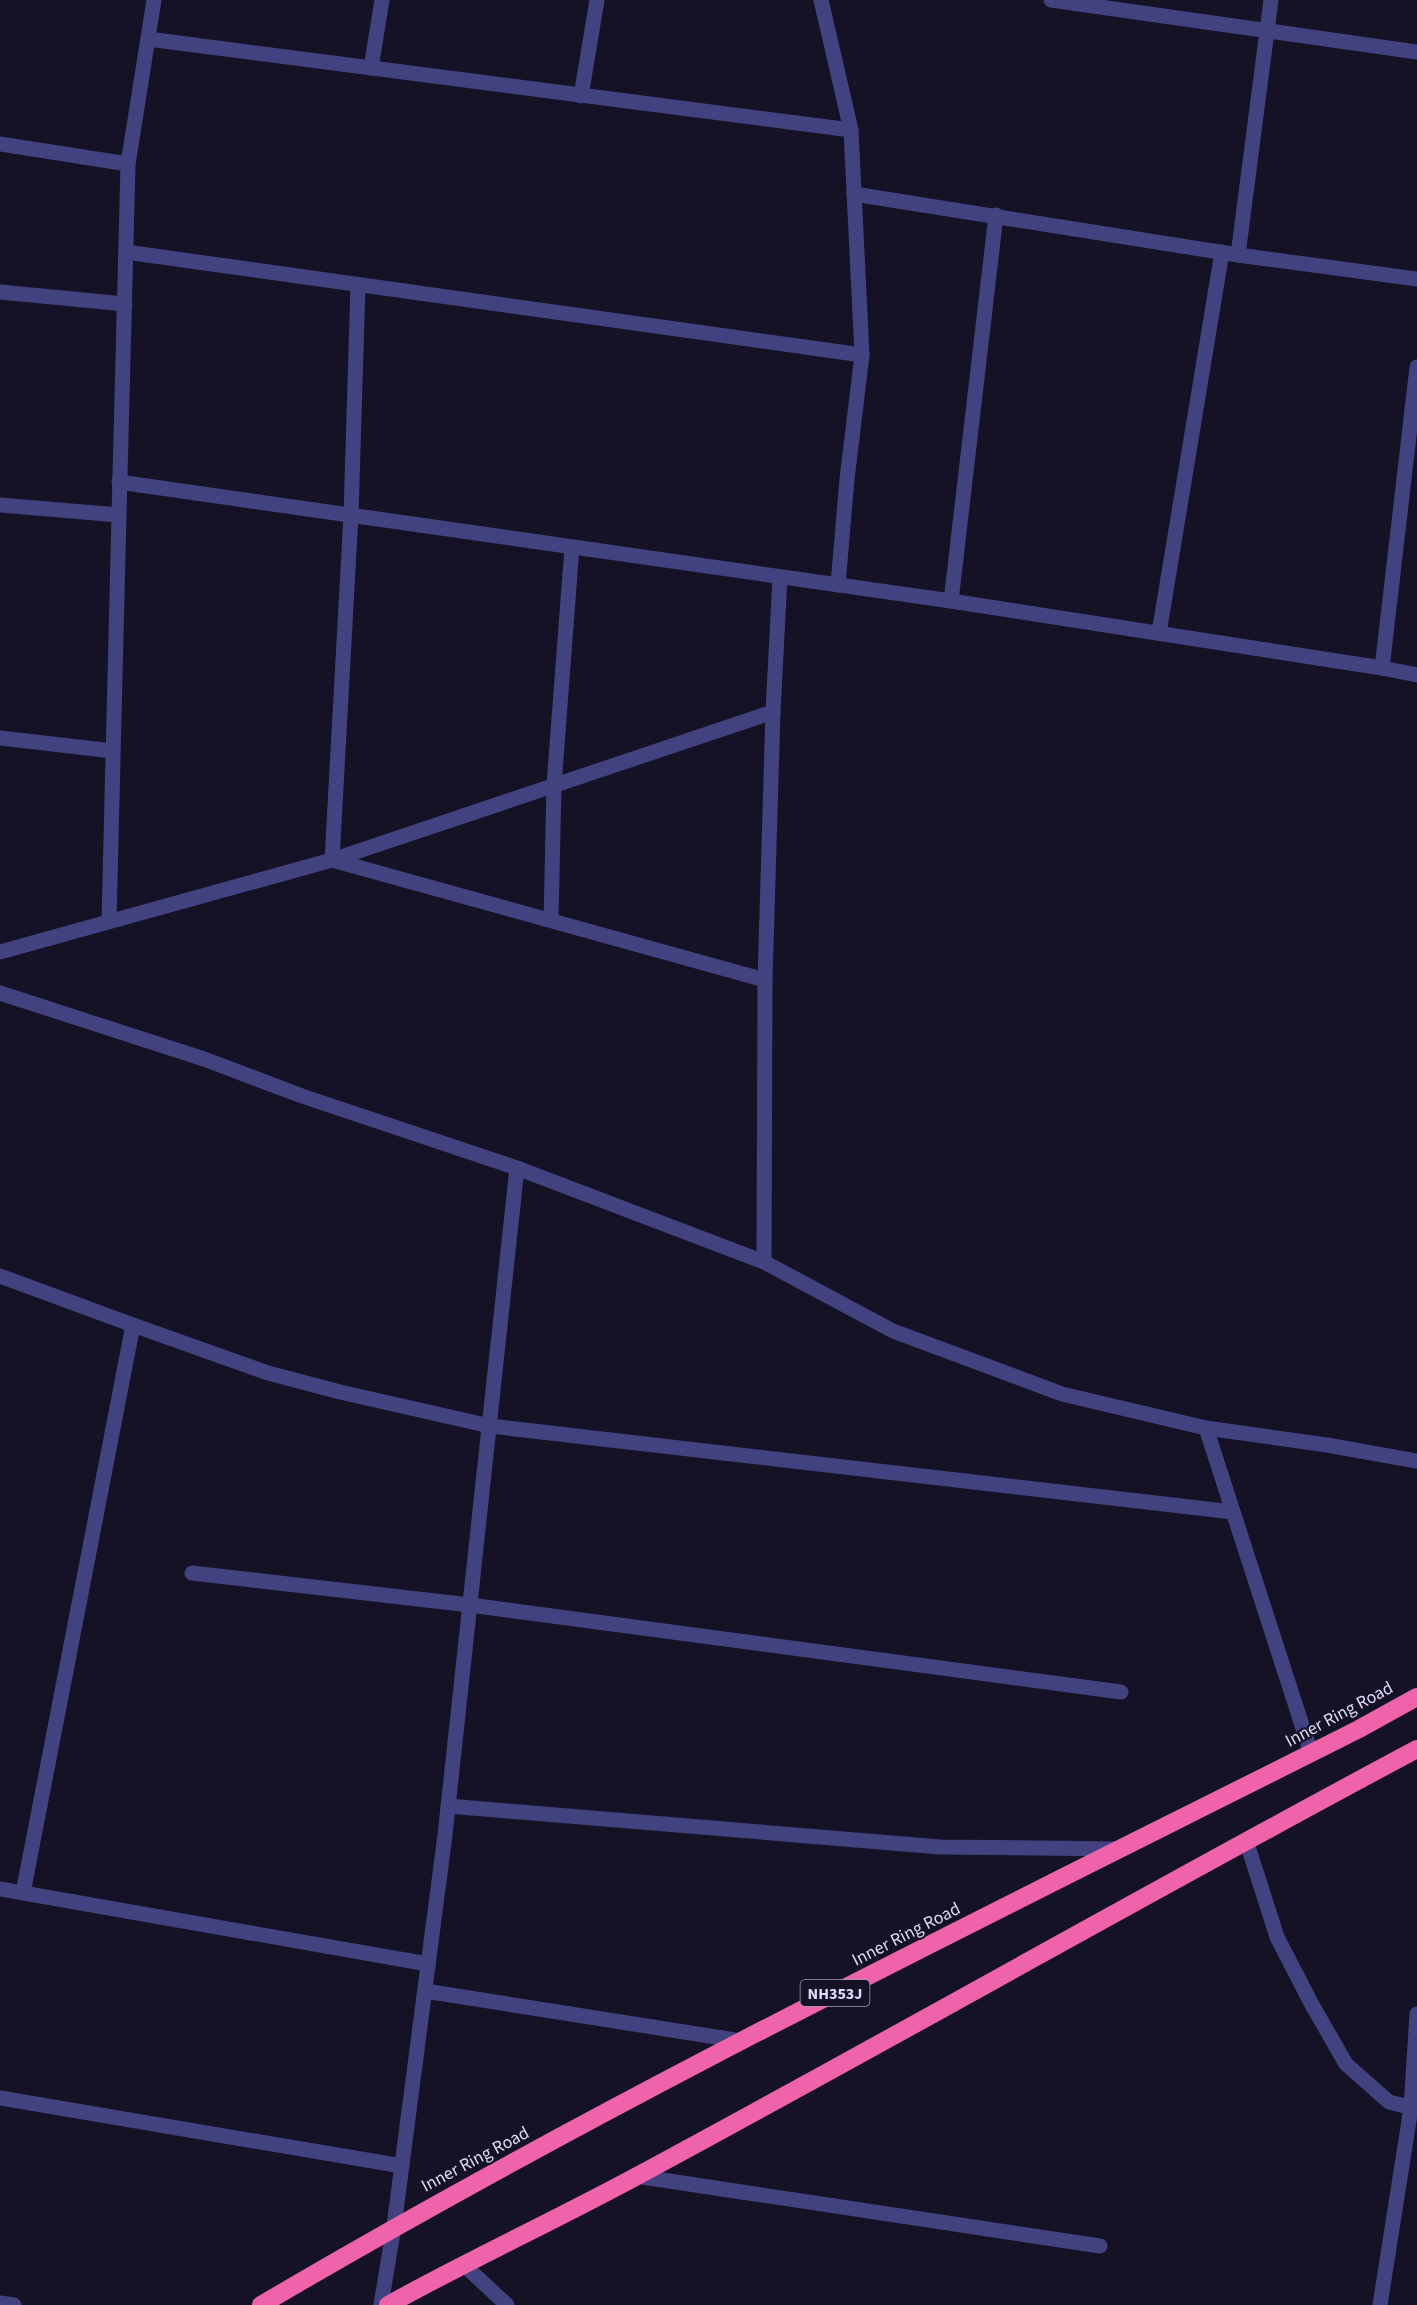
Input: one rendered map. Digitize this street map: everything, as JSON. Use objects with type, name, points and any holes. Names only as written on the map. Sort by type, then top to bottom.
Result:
[{"type":"highway","name":"Inner Ring Road","points":[[261,2305],[394,2226],[741,2041],[1311,1753],[1417,1697]]},
{"type":"highway","points":[[388,2305],[636,2176],[1246,1840],[1417,1749]]},
{"type":"street","points":[[109,921],[128,164],[154,0]]},
{"type":"street","points":[[371,68],[382,0]]},
{"type":"street","points":[[581,96],[597,0]]},
{"type":"street","points":[[821,0],[851,130],[862,355],[847,479],[838,585]]},
{"type":"street","points":[[1051,0],[1417,52]]},
{"type":"street","points":[[1238,255],[1271,0]]},
{"type":"street","points":[[148,39],[851,130]]},
{"type":"street","points":[[0,144],[128,164]]},
{"type":"street","points":[[854,194],[1238,255],[1417,279]]},
{"type":"street","points":[[951,601],[996,216]]},
{"type":"street","points":[[126,252],[862,355]]},
{"type":"street","points":[[1159,633],[1222,252]]},
{"type":"street","points":[[332,860],[351,515],[358,285]]},
{"type":"street","points":[[0,292],[125,304]]},
{"type":"street","points":[[1382,668],[1413,431],[1417,367]]},
{"type":"street","points":[[119,482],[951,601],[1417,675]]},
{"type":"street","points":[[0,505],[119,515]]},
{"type":"street","points":[[551,920],[554,785],[572,547]]},
{"type":"street","points":[[764,1262],[765,980],[773,712],[780,577]]},
{"type":"street","points":[[0,952],[332,860],[773,712]]},
{"type":"street","points":[[0,738],[113,751]]},
{"type":"street","points":[[332,860],[765,980]]},
{"type":"street","points":[[0,993],[204,1059],[302,1096],[517,1168],[764,1262],[893,1331],[1062,1394],[1206,1428],[1327,1445],[1417,1461]]},
{"type":"street","points":[[381,2305],[394,2226],[448,1806],[517,1168]]},
{"type":"street","points":[[0,1276],[268,1373],[490,1426],[1233,1512]]},
{"type":"street","points":[[23,1893],[133,1325]]},
{"type":"street","points":[[1206,1428],[1311,1753]]},
{"type":"street","points":[[192,1573],[470,1605],[1121,1692]]},
{"type":"street","points":[[448,1806],[940,1847],[1121,1849]]},
{"type":"street","points":[[1246,1840],[1277,1937],[1346,2064],[1389,2102],[1414,2109]]},
{"type":"street","points":[[0,1889],[428,1964]]},
{"type":"street","points":[[425,1991],[741,2041]]},
{"type":"street","points":[[1380,2305],[1414,2109],[1417,2014]]},
{"type":"street","points":[[0,2098],[402,2166]]},
{"type":"street","points":[[636,2176],[1100,2246]]},
{"type":"street","points":[[463,2264],[507,2305]]},
{"type":"street","points":[[0,2303],[14,2305]]}]
